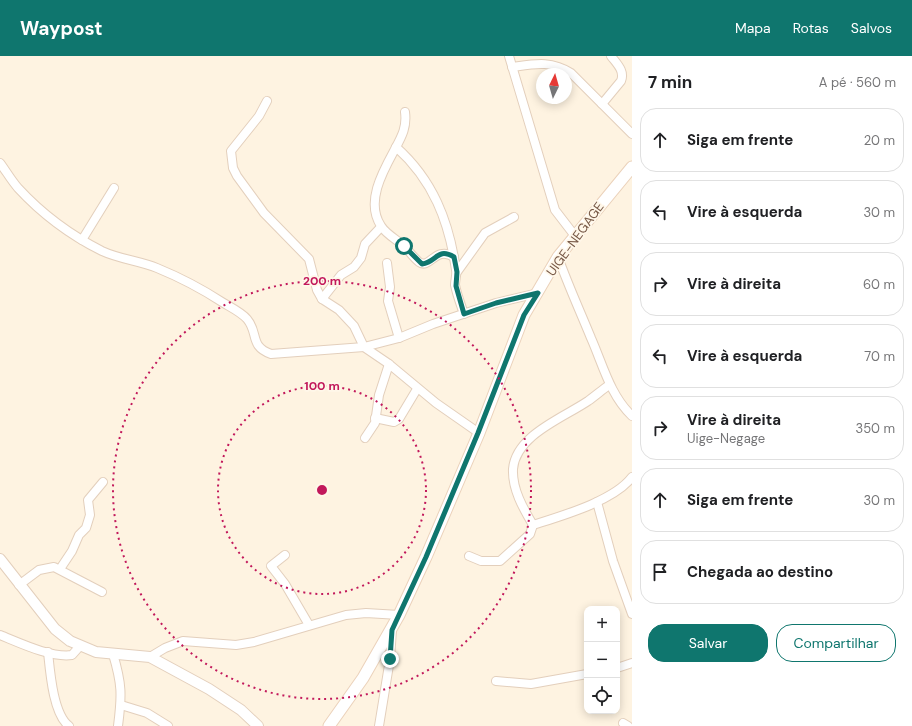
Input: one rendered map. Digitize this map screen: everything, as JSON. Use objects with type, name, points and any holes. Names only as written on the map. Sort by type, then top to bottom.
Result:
[{"type":"main road","name":"UIGE-NEGAGE","points":[[329,726],[363,678],[400,615],[478,433],[524,315],[558,258],[632,167]]},
{"type":"street","points":[[509,56],[555,210],[575,236]]},
{"type":"street","points":[[602,104],[621,81],[623,76],[622,71],[611,56]]},
{"type":"street","points":[[512,67],[543,63],[562,67],[571,72],[632,134]]},
{"type":"street","points":[[267,101],[263,111],[231,151],[233,168],[236,176],[264,213],[309,259],[317,290],[322,298],[346,317],[354,326],[364,347],[389,364],[417,389],[478,433]]},
{"type":"street","points":[[405,112],[406,127],[385,166],[376,195],[375,211],[381,227],[422,264],[427,263],[442,253],[447,252],[454,257]]},
{"type":"street","points":[[396,147],[408,158],[424,178],[436,198],[444,219],[454,257],[457,272],[456,286],[464,314]]},
{"type":"street","points":[[0,163],[17,186],[46,216],[82,240],[104,252],[158,268],[220,300],[247,318],[252,326],[255,342],[264,352],[271,354],[364,347],[399,338],[496,303],[538,293]]},
{"type":"street","points":[[82,240],[114,188]]},
{"type":"street","points":[[457,272],[485,233],[514,218]]},
{"type":"street","points":[[322,298],[341,276],[354,267],[361,258],[365,244],[381,227]]},
{"type":"street","points":[[558,258],[610,385],[623,408],[632,416]]},
{"type":"street","points":[[387,263],[390,287],[388,301],[399,338]]},
{"type":"street","points":[[365,438],[374,427],[380,395],[389,364]]},
{"type":"street","points":[[469,556],[481,561],[500,561],[530,534],[533,525],[522,507],[514,477],[515,462],[520,449],[545,426],[588,401],[610,385]]},
{"type":"street","points":[[375,418],[394,422],[399,419],[417,389]]},
{"type":"street","points":[[533,525],[597,502],[617,490],[632,477]]},
{"type":"street","points":[[60,569],[72,552],[79,535],[86,528],[90,516],[88,500],[103,482]]},
{"type":"street","points":[[597,502],[613,561],[632,614]]},
{"type":"street","points":[[286,554],[271,566],[309,625]]},
{"type":"street","points":[[0,559],[55,629],[80,646],[96,652],[150,657],[209,689],[241,710],[258,726]]},
{"type":"street","points":[[19,585],[39,570],[46,568],[60,569],[102,592]]},
{"type":"street","points":[[150,657],[165,648],[183,641],[220,645],[254,642],[309,625],[356,613],[400,615]]},
{"type":"street","points":[[379,726],[390,659],[392,630]]},
{"type":"street","points":[[0,635],[48,652],[66,656],[72,655],[80,646]]},
{"type":"street","points":[[48,652],[51,681],[60,715],[63,722],[69,726]]},
{"type":"street","points":[[112,654],[120,678],[121,705],[118,726]]},
{"type":"street","points":[[620,667],[632,663]]},
{"type":"street","points":[[496,681],[531,684],[584,675]]},
{"type":"street","points":[[121,705],[147,713],[168,726]]},
{"type":"route","points":[[390,659],[392,630],[426,557],[478,433],[524,315],[538,293],[496,303],[464,314],[455,282],[457,272],[454,257],[447,252],[442,253],[438,254],[427,263],[422,264],[404,246]]}]
